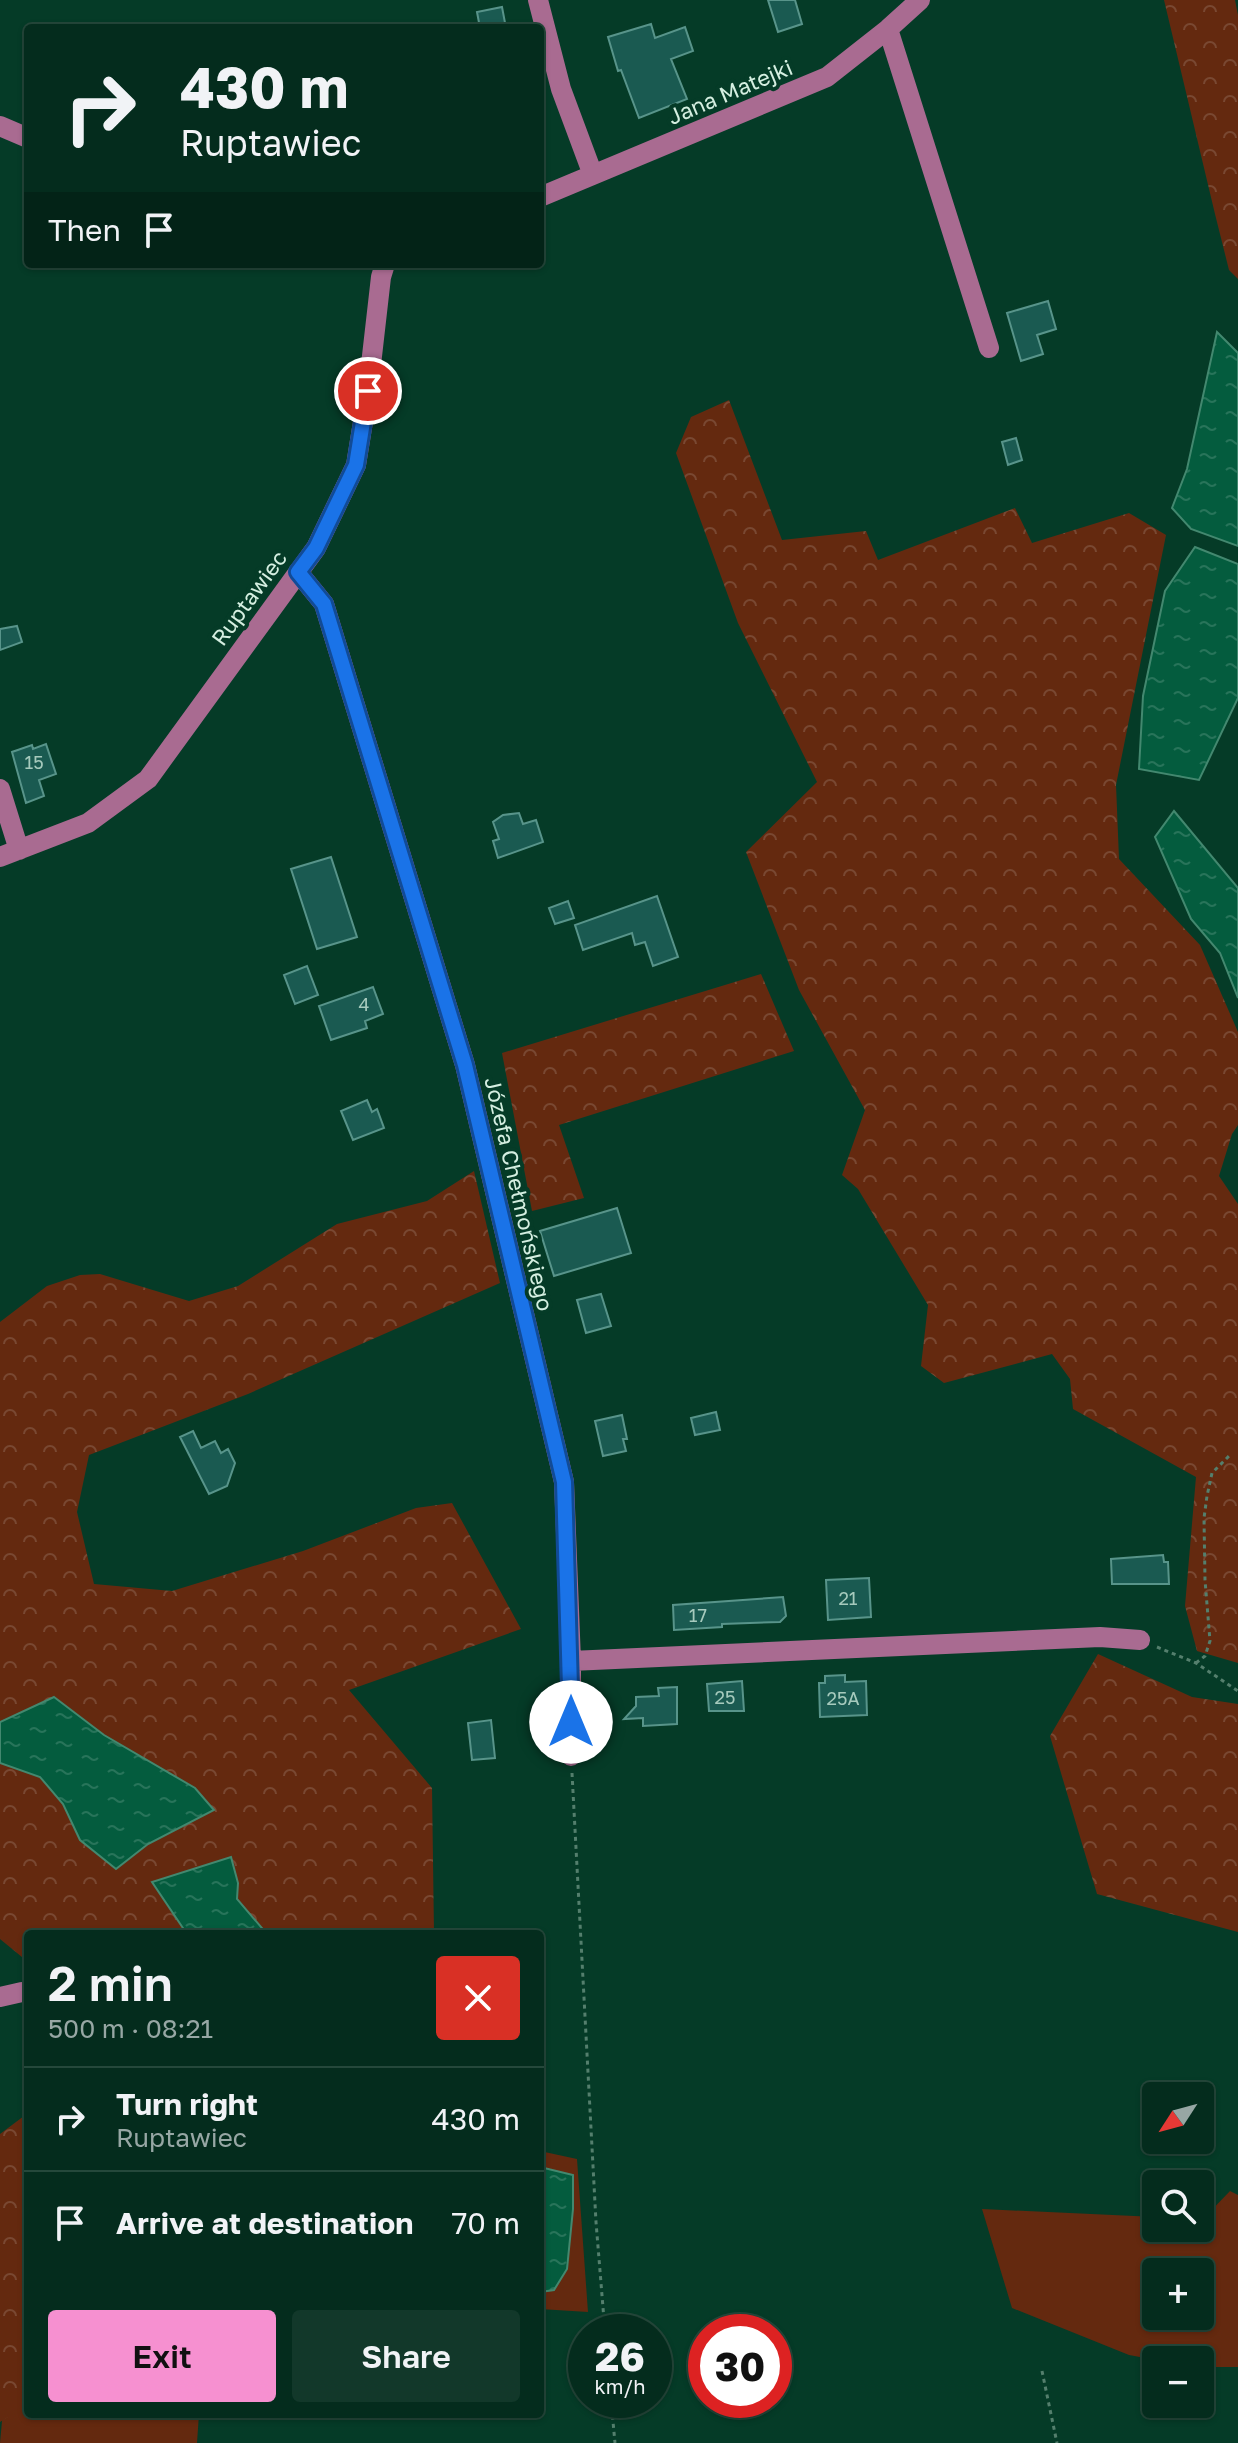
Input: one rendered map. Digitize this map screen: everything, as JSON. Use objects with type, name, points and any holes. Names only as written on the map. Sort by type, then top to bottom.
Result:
[{"type":"street","points":[[538,0],[561,89],[593,175]]},
{"type":"street","name":"Jana Matejki","points":[[544,195],[827,77],[920,0]]},
{"type":"street","points":[[888,29],[989,348]]},
{"type":"street","points":[[0,126],[24,136]]},
{"type":"street","name":"Ruptawiec","points":[[9,854],[88,823],[148,779],[316,548],[356,465],[384,268]]},
{"type":"street","name":"Józefa Chełmońskiego","points":[[298,572],[324,604],[465,1065],[564,1482],[571,1754]]},
{"type":"street","points":[[0,789],[9,854]]},
{"type":"street","points":[[571,1661],[1100,1637],[1140,1640]]},
{"type":"street","points":[[0,1997],[22,1992]]},
{"type":"path","points":[[1196,1663],[1205,1656],[1210,1641],[1205,1580],[1204,1518],[1207,1496],[1212,1473],[1229,1456]]},
{"type":"path","points":[[1140,1640],[1196,1663],[1238,1691]]},
{"type":"path","points":[[571,1754],[604,2314]]},
{"type":"path","points":[[1042,2371],[1057,2443]]},
{"type":"path","points":[[613,2418],[615,2443]]},
{"type":"green space","points":[[1164,0],[1235,0],[1238,15],[1238,279],[1229,270]]},
{"type":"green space","points":[[729,400],[782,540],[866,531],[878,560],[1015,508],[1032,543],[1129,513],[1166,535],[1116,785],[1119,859],[1200,945],[1238,1032],[1238,1125],[1232,1134],[1219,1176],[1238,1204],[1238,1663],[1197,1651],[1185,1606],[1196,1477],[1073,1409],[1070,1379],[1052,1354],[944,1383],[921,1366],[928,1305],[858,1189],[842,1175],[865,1110],[799,990],[746,852],[817,782],[738,623],[676,453],[691,417]]},
{"type":"green space","points":[[761,974],[794,1051],[559,1125],[584,1198],[532,1211],[502,1053]]},
{"type":"green space","points":[[474,1171],[500,1283],[248,1394],[89,1455],[77,1512],[94,1584],[172,1591],[303,1551],[416,1508],[452,1503],[521,1629],[349,1690],[432,1788],[434,1930],[24,1930],[24,1959],[0,1939],[0,1322],[47,1286],[80,1275],[100,1274],[189,1301],[238,1286],[337,1224],[427,1201]]},
{"type":"green space","points":[[1098,1654],[1192,1697],[1238,1704],[1238,1932],[1097,1894],[1050,1736]]},
{"type":"green space","points":[[24,2116],[24,2407],[0,2422],[0,2134]]},
{"type":"green space","points":[[544,2152],[577,2159],[588,2312],[544,2309]]},
{"type":"green space","points":[[24,2178],[24,2418],[199,2418],[197,2443],[0,2443]]},
{"type":"green space","points":[[1230,2191],[1238,2195],[1238,2367],[1214,2367],[1214,2346],[1142,2346],[1142,2357],[1129,2355],[1012,2308],[982,2209],[1142,2216],[1142,2242],[1214,2242],[1214,2208]]},
{"type":"water","points":[[1217,332],[1238,353],[1238,546],[1191,529],[1172,508],[1187,469]]},
{"type":"water","points":[[1195,547],[1238,564],[1238,698],[1199,780],[1139,769],[1143,696],[1165,591]]},
{"type":"water","points":[[1174,811],[1238,888],[1238,998],[1220,953],[1191,919],[1155,837]]},
{"type":"water","points":[[54,1697],[104,1735],[195,1788],[214,1810],[148,1844],[116,1869],[80,1840],[63,1804],[40,1777],[0,1763],[0,1722]]},
{"type":"water","points":[[231,1857],[238,1883],[237,1899],[264,1930],[184,1930],[152,1882]]},
{"type":"water","points":[[544,2168],[573,2175],[567,2269],[554,2290],[544,2291]]},
{"type":"building","points":[[768,0],[795,0],[802,24],[778,32]]},
{"type":"building","points":[[502,7],[505,24],[479,24],[477,12]]},
{"type":"building","points":[[651,24],[655,38],[685,27],[693,51],[671,59],[687,99],[639,118],[621,70],[618,71],[608,37]]},
{"type":"building","points":[[1048,301],[1056,329],[1037,335],[1043,354],[1021,361],[1007,313]]},
{"type":"building","points":[[1016,438],[1022,460],[1008,465],[1002,442]]},
{"type":"building","points":[[17,626],[22,642],[0,650],[0,629]]},
{"type":"building","points":[[46,744],[56,774],[39,780],[44,796],[26,803],[12,752]]},
{"type":"building","points":[[519,813],[523,824],[536,820],[543,842],[498,858],[493,841],[499,839],[493,822],[503,815]]},
{"type":"building","points":[[331,857],[357,937],[317,949],[291,869]]},
{"type":"building","points":[[657,896],[678,957],[653,966],[645,942],[635,945],[632,933],[583,950],[575,925]]},
{"type":"building","points":[[568,901],[574,918],[555,924],[549,908]]},
{"type":"building","points":[[307,966],[318,995],[295,1004],[284,975]]},
{"type":"building","points":[[373,987],[383,1014],[365,1021],[367,1028],[331,1040],[319,1006]]},
{"type":"building","points":[[367,1100],[372,1112],[377,1109],[384,1128],[353,1140],[341,1111]]},
{"type":"building","points":[[617,1208],[631,1253],[554,1276],[540,1231]]},
{"type":"building","points":[[601,1294],[611,1326],[586,1333],[577,1300]]},
{"type":"building","points":[[716,1412],[720,1430],[695,1435],[691,1418]]},
{"type":"building","points":[[622,1415],[626,1451],[603,1456],[595,1421]]},
{"type":"building","points":[[193,1431],[201,1448],[215,1441],[221,1453],[228,1449],[235,1463],[227,1486],[209,1494],[180,1437]]},
{"type":"building","points":[[1163,1555],[1164,1562],[1168,1562],[1169,1584],[1112,1584],[1111,1559]]},
{"type":"building","points":[[869,1578],[871,1617],[828,1620],[826,1580]]},
{"type":"building","points":[[783,1597],[786,1616],[780,1622],[674,1630],[673,1605]]},
{"type":"building","points":[[845,1675],[845,1682],[866,1681],[867,1715],[820,1717],[819,1683],[825,1683],[825,1676]]},
{"type":"building","points":[[742,1681],[744,1711],[709,1711],[707,1684]]},
{"type":"building","points":[[677,1687],[677,1724],[643,1726],[643,1718],[624,1719],[636,1706],[636,1697],[659,1696],[658,1688]]},
{"type":"building","points":[[491,1720],[495,1758],[472,1760],[468,1723]]},
{"type":"route","points":[[368,391],[356,465],[316,548],[298,572],[324,604],[465,1065],[564,1482],[571,1722]]}]
